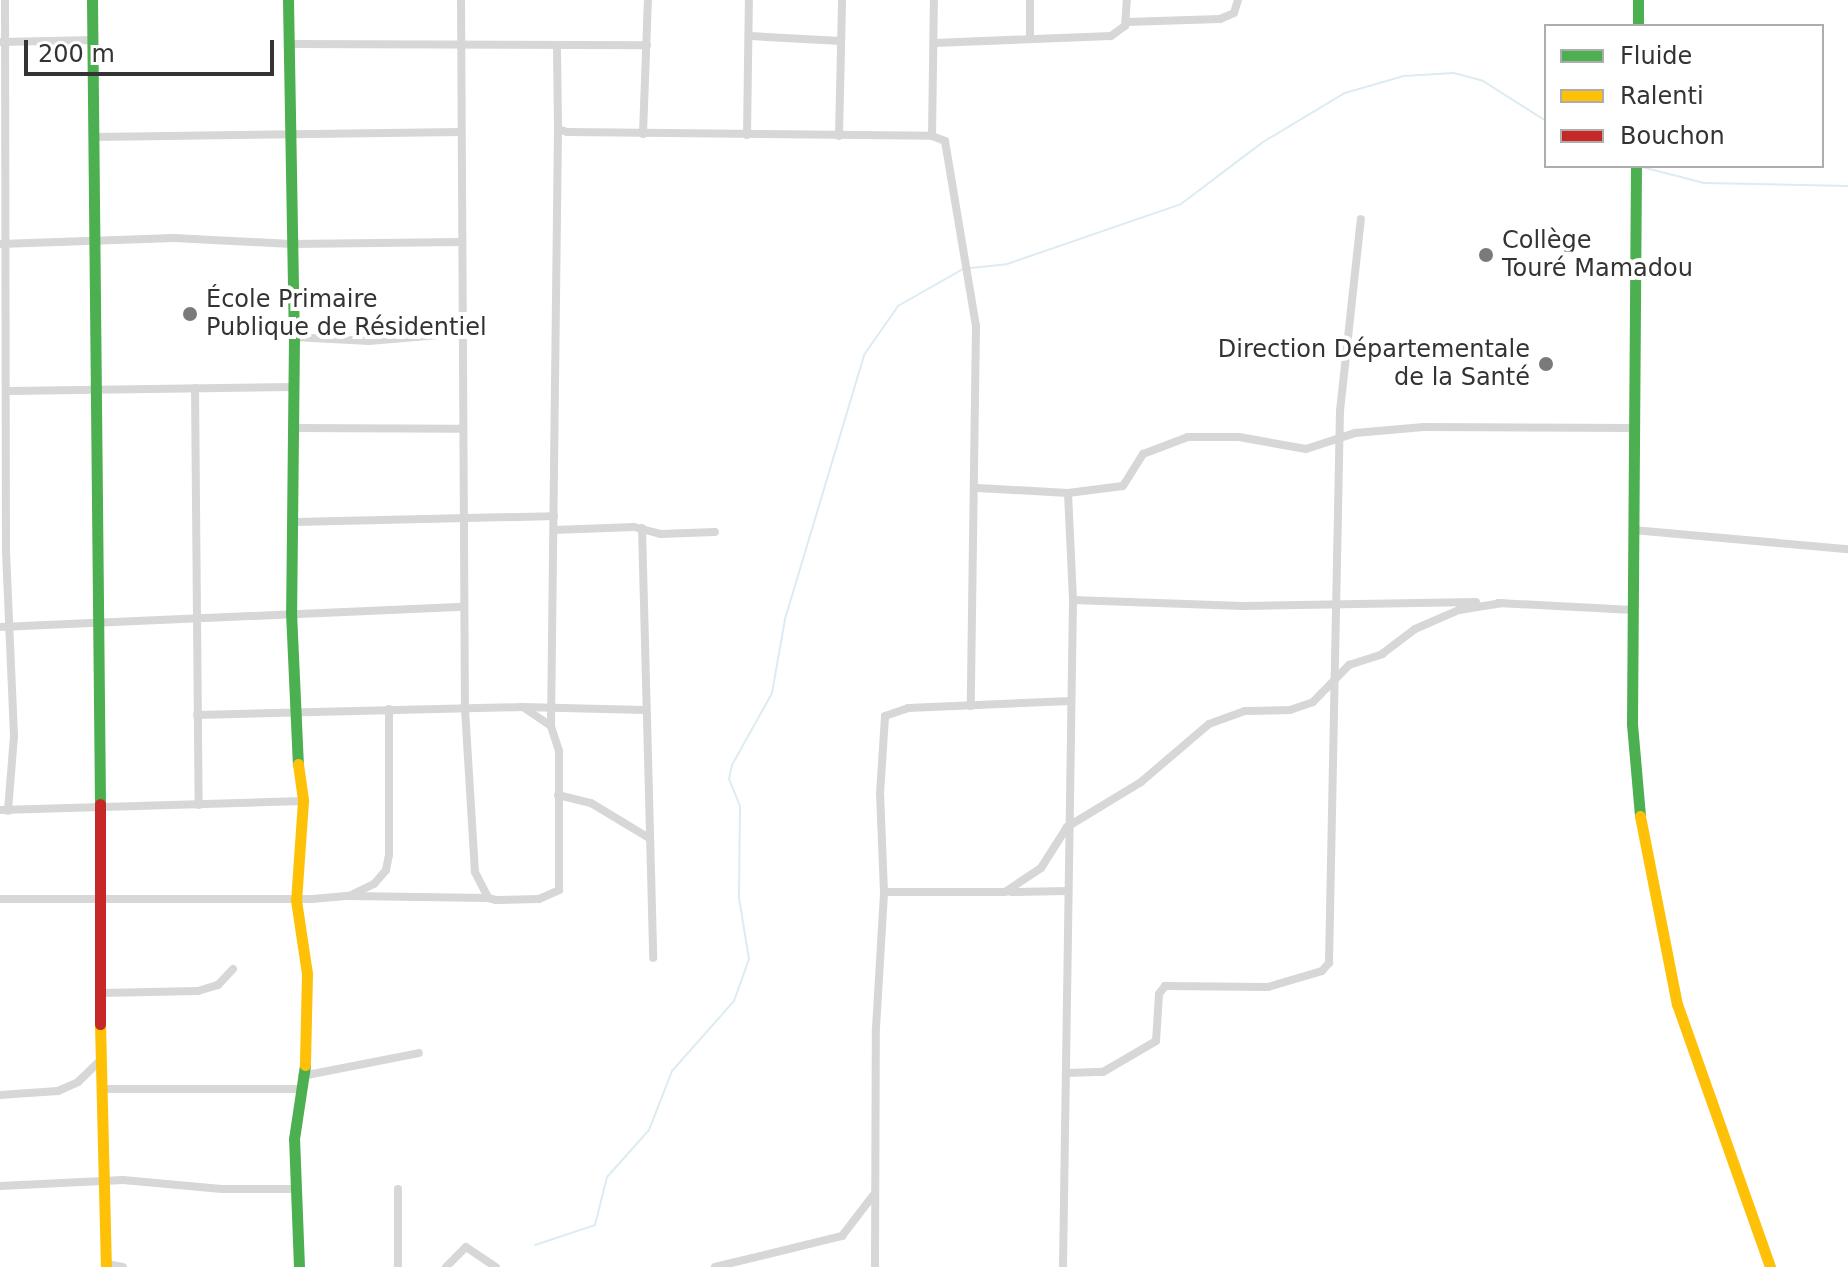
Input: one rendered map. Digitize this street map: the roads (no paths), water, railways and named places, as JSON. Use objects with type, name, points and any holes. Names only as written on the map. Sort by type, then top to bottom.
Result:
[{"type":"main road","points":[[92,0],[94,389],[100,619],[100,1061],[106,1266]]},
{"type":"main road","points":[[288,0],[295,522],[291,612],[293,713],[303,801],[296,900],[307,974],[296,1189],[299,1267]]},
{"type":"main road","points":[[1638,0],[1638,24]]},
{"type":"main road","points":[[1636,168],[1632,724],[1656,916],[1706,1093],[1770,1267]]},
{"type":"street","points":[[5,0],[2,42],[3,243],[8,391],[3,432],[4,628],[14,736],[4,810],[98,811],[303,801]]},
{"type":"street","points":[[461,0],[461,519],[465,709],[475,872],[488,898]]},
{"type":"street","points":[[643,134],[648,0]]},
{"type":"street","points":[[747,135],[749,0]]},
{"type":"street","points":[[839,136],[842,0]]},
{"type":"street","points":[[932,136],[934,0]]},
{"type":"street","points":[[1030,0],[1030,37]]},
{"type":"street","points":[[1126,22],[1127,0]]},
{"type":"street","points":[[934,43],[1111,36],[1126,22],[1220,19],[1234,13],[1238,0]]},
{"type":"street","points":[[750,36],[841,41]]},
{"type":"street","points":[[2,42],[94,40]]},
{"type":"street","points":[[289,44],[463,47],[647,45]]},
{"type":"street","points":[[0,899],[296,900],[349,896],[539,899],[559,890],[559,751],[551,726],[557,47]]},
{"type":"street","points":[[558,129],[643,134],[932,136],[946,143],[976,326],[977,488],[971,706]]},
{"type":"street","points":[[94,137],[461,132]]},
{"type":"street","points":[[1066,1073],[1103,1072],[1156,1041],[1159,994],[1165,986],[1268,987],[1327,967],[1332,949],[1328,886],[1333,846],[1339,437],[1361,219]]},
{"type":"street","points":[[3,243],[95,240],[291,244],[462,242]]},
{"type":"street","points":[[294,337],[369,341],[462,333]]},
{"type":"street","points":[[8,391],[294,387]]},
{"type":"street","points":[[195,388],[199,805]]},
{"type":"street","points":[[977,488],[1068,493],[1123,486],[1143,454],[1188,437],[1231,436],[1306,449],[1339,437],[1424,427],[1633,428]]},
{"type":"street","points":[[294,428],[461,429]]},
{"type":"street","points":[[1063,1267],[1066,891],[1073,600],[1068,493]]},
{"type":"street","points":[[295,522],[554,516]]},
{"type":"street","points":[[554,530],[642,528],[660,534],[715,532]]},
{"type":"street","points":[[642,528],[644,710],[653,958]]},
{"type":"street","points":[[1633,530],[1848,549]]},
{"type":"street","points":[[1073,600],[1502,603],[1633,610]]},
{"type":"street","points":[[1005,892],[1041,868],[1067,827],[1141,782],[1209,724],[1245,711],[1302,706],[1349,665],[1382,654],[1421,626],[1459,610],[1502,603]]},
{"type":"street","points":[[4,628],[100,619],[464,607]]},
{"type":"street","points":[[875,1267],[884,892],[880,794],[885,716],[899,709],[1071,701]]},
{"type":"street","points":[[197,715],[523,707],[644,710]]},
{"type":"street","points":[[523,707],[551,726]]},
{"type":"street","points":[[349,896],[374,884],[388,865],[389,709]]},
{"type":"street","points":[[558,795],[591,803],[649,838]]},
{"type":"street","points":[[884,892],[1066,891]]},
{"type":"street","points":[[101,993],[198,991],[218,985],[233,969]]},
{"type":"street","points":[[302,1076],[419,1053]]},
{"type":"street","points":[[0,1095],[58,1091],[78,1082],[100,1061]]},
{"type":"street","points":[[101,1089],[299,1089]]},
{"type":"street","points":[[0,1186],[104,1182],[296,1189]]},
{"type":"street","points":[[398,1189],[398,1267]]},
{"type":"street","points":[[715,1267],[842,1236],[875,1193]]},
{"type":"street","points":[[446,1267],[466,1247],[496,1267]]},
{"type":"street","points":[[106,1266],[123,1267]]},
{"type":"waterway","points":[[970,268],[1007,264],[1181,204],[1263,142],[1345,93],[1404,76],[1454,73],[1483,81],[1544,120]]},
{"type":"waterway","points":[[1646,168],[1704,183],[1848,186]]},
{"type":"waterway","points":[[535,1245],[595,1225],[607,1177],[649,1130],[672,1071],[734,1001],[749,959],[739,898],[740,806],[729,779],[732,765],[772,693],[785,619],[864,355],[898,306],[963,269]]},
{"type":"place","name":"Collège Touré Mamadou","points":[[1486,255]]},
{"type":"place","name":"École Primaire Publique de Résidentiel","points":[[190,314]]},
{"type":"place","name":"Direction Départementale de la Santé","points":[[1546,364]]}]
